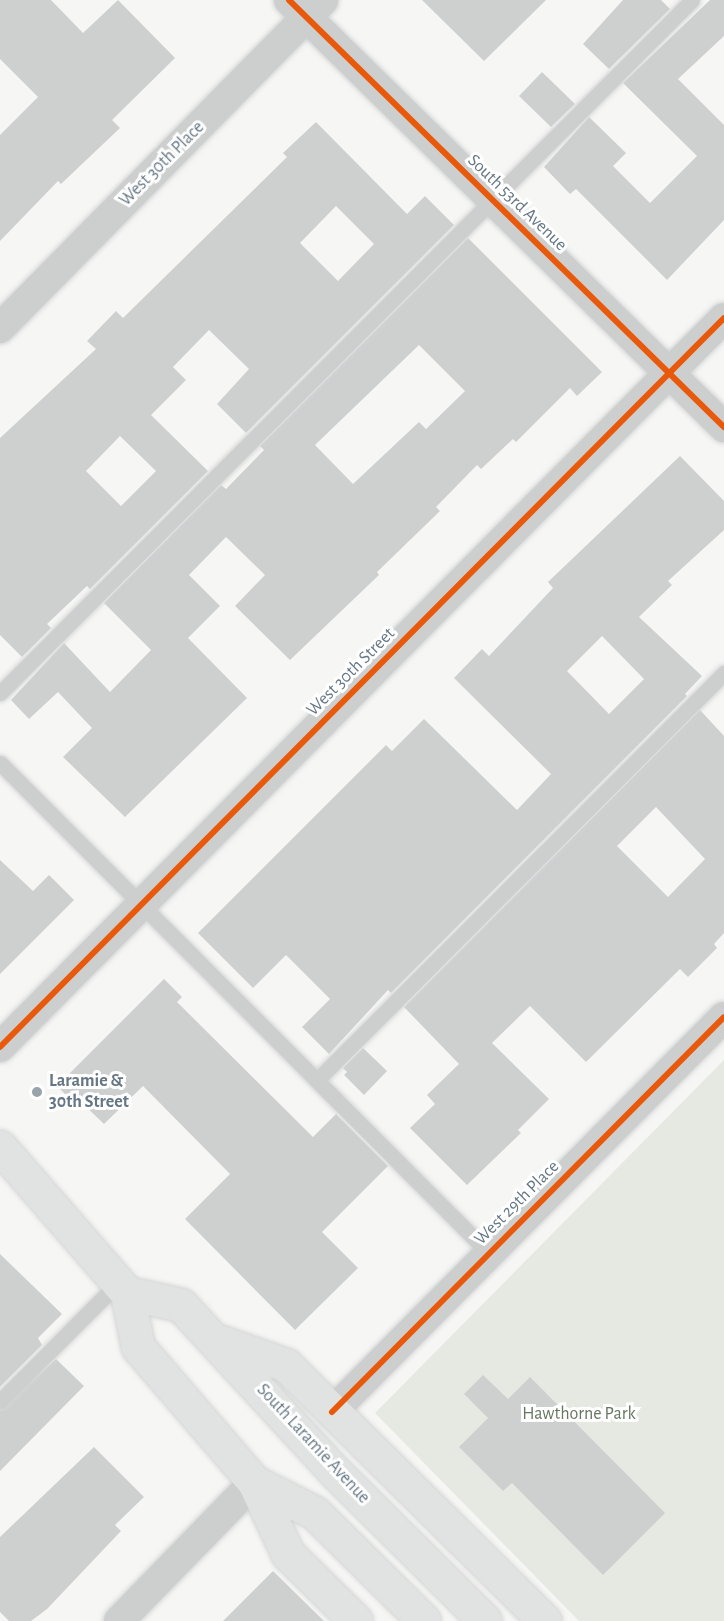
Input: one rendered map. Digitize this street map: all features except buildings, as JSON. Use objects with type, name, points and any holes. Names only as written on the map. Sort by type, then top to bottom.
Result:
[{"type":"main road","points":[[0,1147],[123,1288],[138,1347],[254,1482],[288,1554],[356,1621]]},
{"type":"main road","name":"South Laramie Avenue","points":[[123,1288],[181,1305],[218,1341],[335,1472],[485,1621]]},
{"type":"main road","points":[[218,1341],[285,1365],[545,1621]]},
{"type":"main road","points":[[254,1482],[315,1513],[424,1621]]},
{"type":"street","name":"South 53rd Avenue","points":[[306,6],[493,200],[724,427]]},
{"type":"street","name":"West 30th Place","points":[[0,328],[306,6]]},
{"type":"street","name":"West 30th Street","points":[[0,1047],[724,318]]},
{"type":"street","name":"West 29th Place","points":[[332,1412],[724,1017]]},
{"type":"street","points":[[119,1621],[254,1482]]},
{"type":"lane","points":[[0,693],[692,0]]},
{"type":"lane","points":[[317,1080],[724,673]]},
{"type":"lane","points":[[0,763],[489,1253]]},
{"type":"lane","points":[[0,1401],[123,1288]]},
{"type":"green space","name":"Hawthorne Park","points":[[724,1060],[724,1621],[579,1621],[375,1413]]},
{"type":"cycle path","points":[[289,0],[724,427]]},
{"type":"cycle path","points":[[0,1047],[724,318]]},
{"type":"cycle path","points":[[332,1412],[724,1017]]},
{"type":"place","name":"Laramie & 30th Street","points":[[37,1092]]}]
